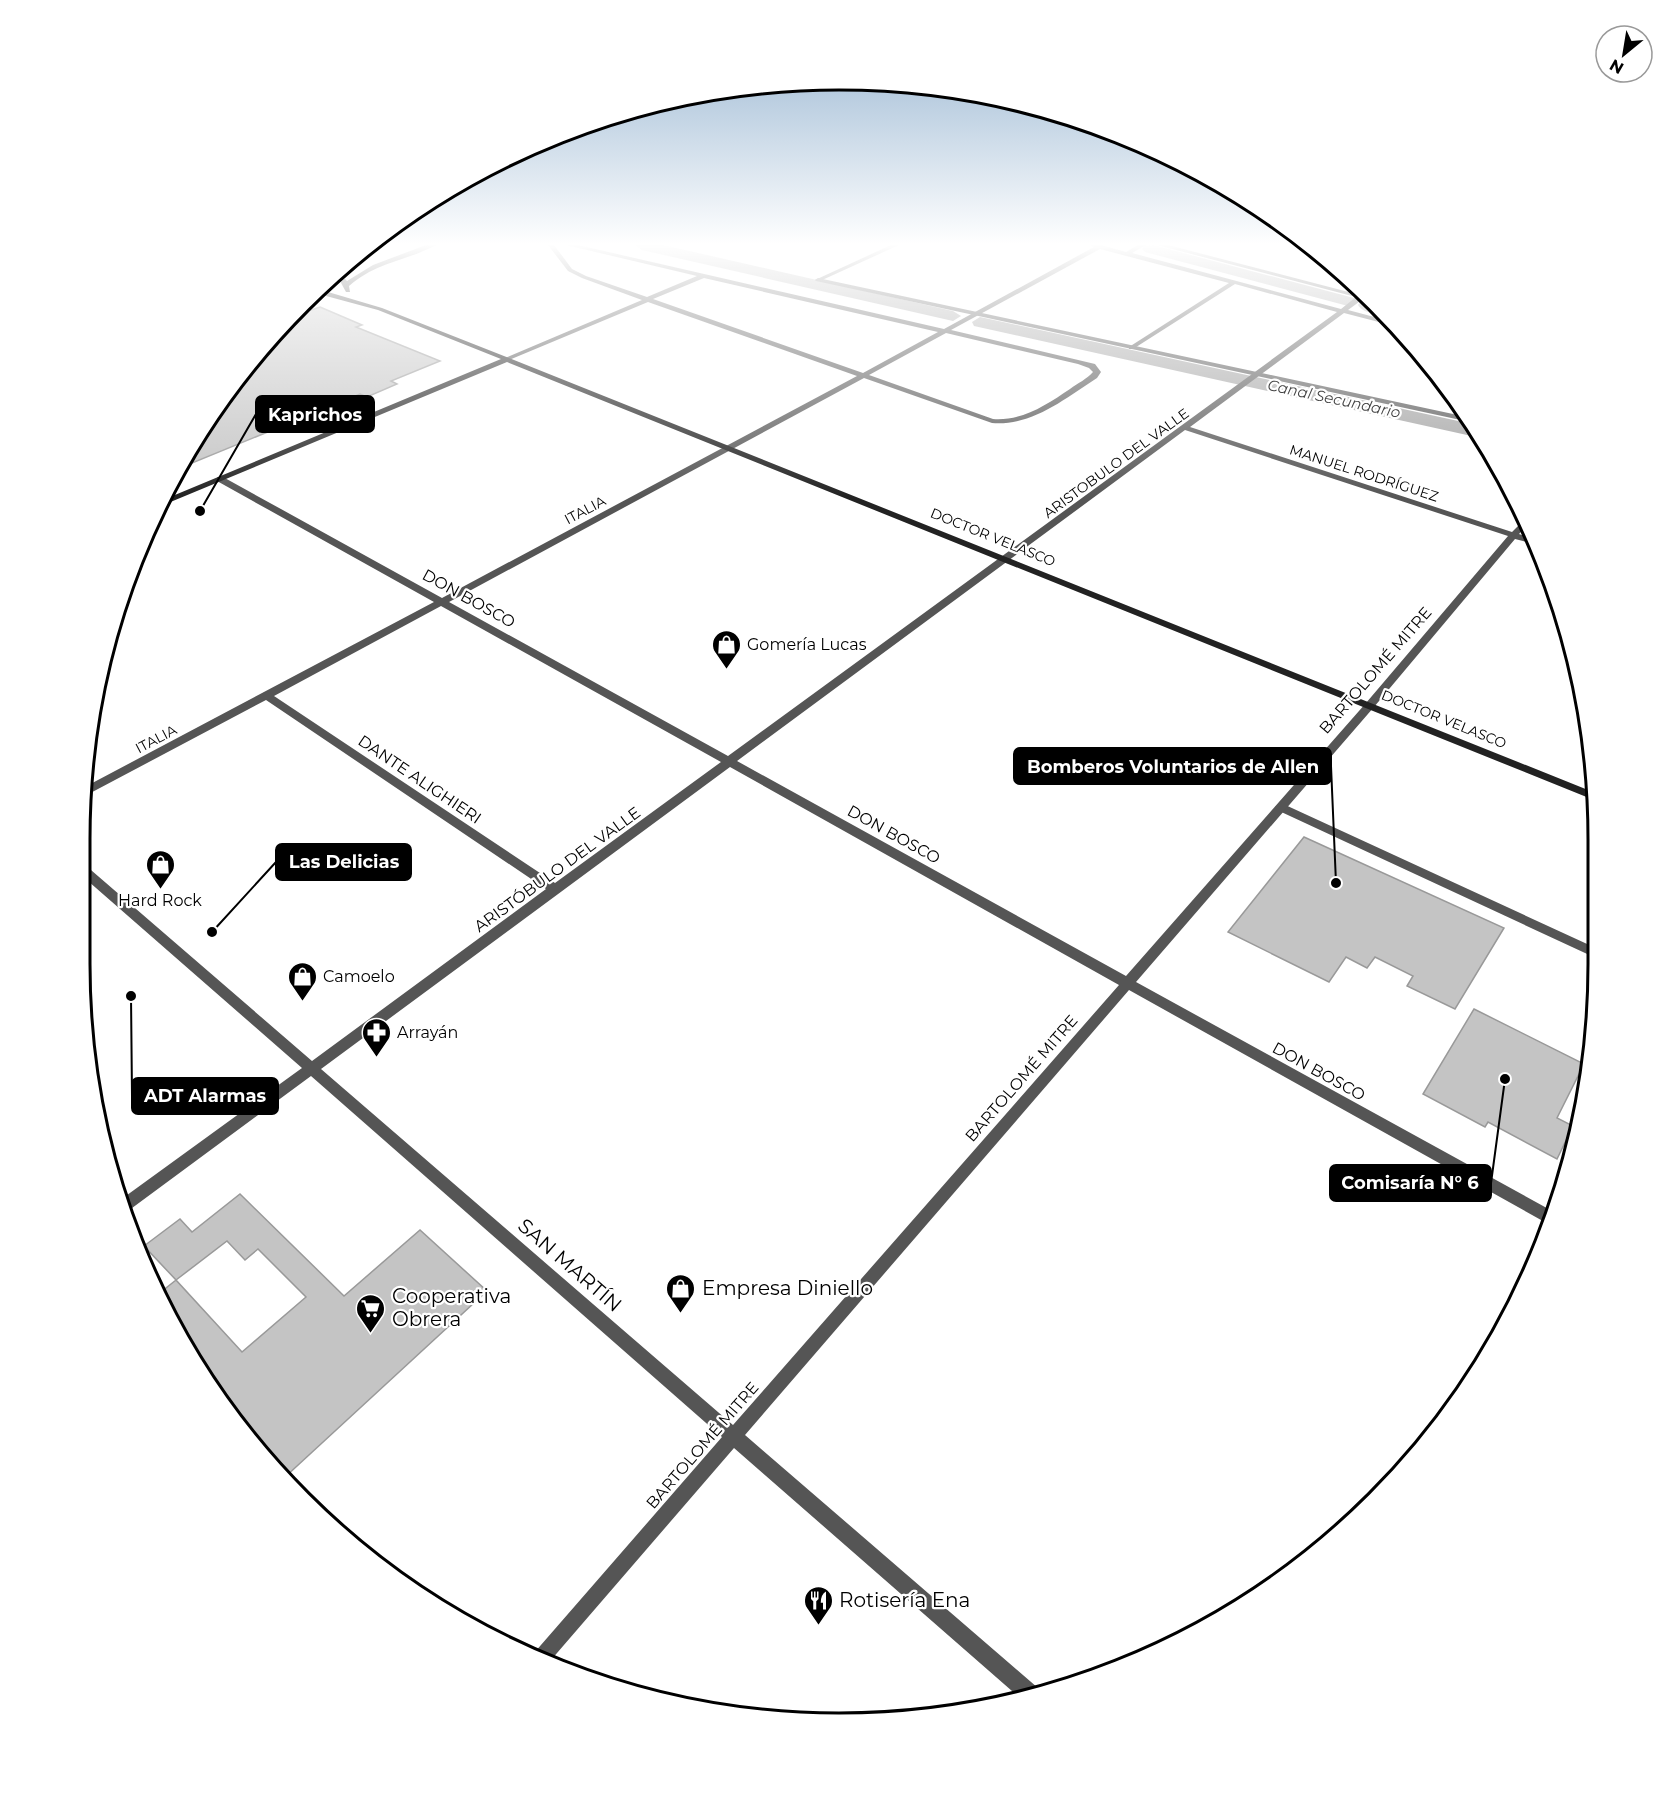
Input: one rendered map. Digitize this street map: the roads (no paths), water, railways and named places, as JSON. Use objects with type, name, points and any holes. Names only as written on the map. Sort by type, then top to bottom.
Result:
[{"type":"main road","name":"DOCTOR VELASCO","points":[[431,329],[1586,793]]},
{"type":"main road","points":[[171,500],[507,359]]},
{"type":"street","points":[[507,359],[578,329]]},
{"type":"street","points":[[730,329],[985,419],[1007,423],[1027,418],[1096,374],[1096,369],[1080,362],[936,329]]},
{"type":"street","name":"ITALIA","points":[[92,788],[731,448],[947,329]]},
{"type":"street","points":[[1044,329],[1458,418]]},
{"type":"street","points":[[1131,348],[1160,329]]},
{"type":"street","points":[[1259,375],[1320,329]]},
{"type":"street","name":"ARISTOBULO DEL VALLE","points":[[1008,560],[1259,375]]},
{"type":"street","name":"MANUEL RODRÍGUEZ","points":[[1185,428],[1525,539]]},
{"type":"street","name":"DON BOSCO","points":[[220,479],[1544,1215]]},
{"type":"street","name":"BARTOLOMÉ MITRE","points":[[545,1653],[1370,705],[1520,528]]},
{"type":"street","name":"ARISTÓBULO DEL VALLE","points":[[129,1203],[1008,560]]},
{"type":"street","name":"DANTE ALIGHIERI","points":[[267,695],[556,890]]},
{"type":"street","points":[[1281,807],[1588,949]]},
{"type":"street","name":"SAN MARTÍN","points":[[90,876],[1024,1689]]},
{"type":"waterway","name":"Canal Secundario","points":[[1012,329],[1466,429]]},
{"type":"place","name":"Kaprichos","points":[[200,511]]},
{"type":"place","name":"Gomería Lucas","points":[[726,670]]},
{"type":"place","name":"Bomberos Voluntarios de Allen","points":[[1336,883]]},
{"type":"place","name":"Hard Rock","points":[[160,890]]},
{"type":"place","name":"Las Delicias","points":[[212,932]]},
{"type":"place","name":"ADT Alarmas","points":[[131,996]]},
{"type":"place","name":"Camoelo","points":[[302,1002]]},
{"type":"place","name":"Arrayán","points":[[376,1058]]},
{"type":"place","name":"Comisaría N° 6","points":[[1505,1079]]},
{"type":"place","name":"Empresa Diniello","points":[[681,1314]]},
{"type":"place","name":"Cooperativa Obrera","points":[[371,1334]]},
{"type":"place","name":"Rotisería Ena","points":[[818,1626]]}]
